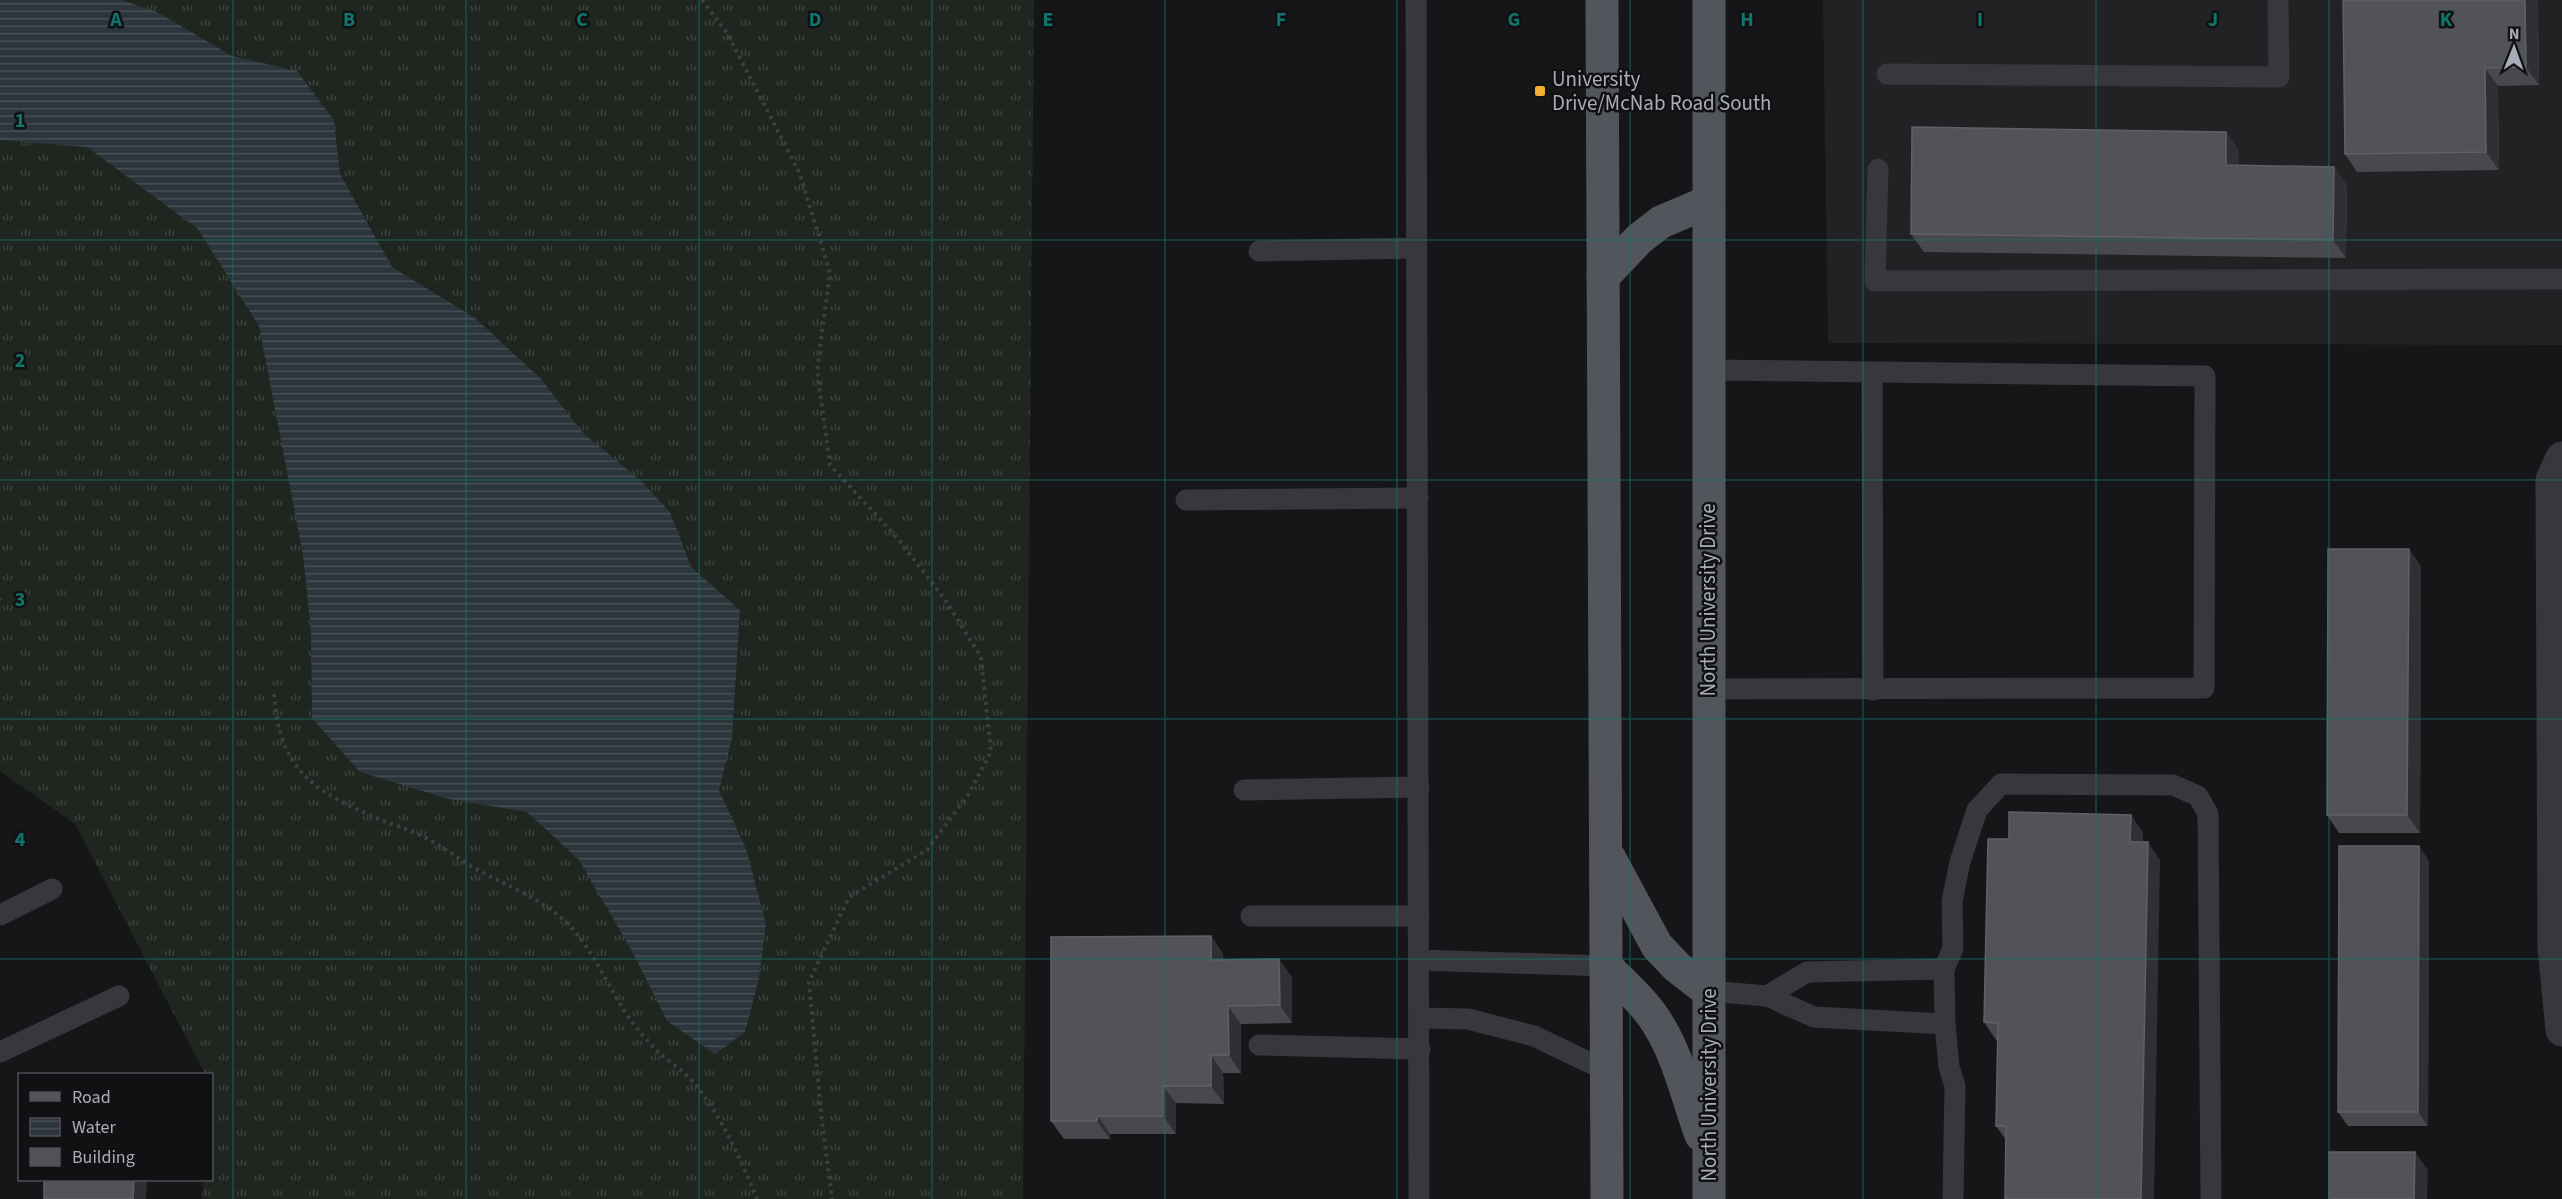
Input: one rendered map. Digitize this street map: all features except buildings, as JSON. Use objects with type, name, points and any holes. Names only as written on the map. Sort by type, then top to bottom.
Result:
[{"type":"main road","points":[[1602,0],[1607,1199]]},
{"type":"main road","name":"North University Drive","points":[[1708,0],[1709,1199]]},
{"type":"main road","points":[[1603,276],[1638,239],[1661,222],[1708,202]]},
{"type":"main road","points":[[1606,850],[1657,946],[1677,967],[1708,991]]},
{"type":"main road","points":[[1606,966],[1641,1002],[1659,1026],[1674,1060],[1709,1160]]},
{"type":"street","points":[[2562,458],[2552,480],[2554,948],[2562,1030]]},
{"type":"lane","points":[[1416,0],[1419,1199]]},
{"type":"lane","points":[[1887,74],[2280,76],[2278,0]]},
{"type":"lane","points":[[1878,170],[1875,281],[2562,279]]},
{"type":"lane","points":[[1259,251],[1416,248]]},
{"type":"lane","points":[[1708,370],[2205,376],[2204,688],[1708,689]]},
{"type":"lane","points":[[1872,372],[1873,690]]},
{"type":"lane","points":[[1186,500],[1419,498]]},
{"type":"lane","points":[[1953,1199],[1955,1086],[1949,1067],[1945,1024],[1944,969],[1953,948],[1952,901],[1960,862],[1977,810],[2001,784],[2173,785],[2198,796],[2208,814],[2211,1199]]},
{"type":"lane","points":[[1244,790],[1419,788]]},
{"type":"lane","points":[[0,915],[52,889]]},
{"type":"lane","points":[[1251,916],[1419,916]]},
{"type":"lane","points":[[1419,960],[1606,966]]},
{"type":"lane","points":[[1767,996],[1807,972],[1944,969]]},
{"type":"lane","points":[[1708,991],[1767,996],[1814,1017],[1945,1024]]},
{"type":"lane","points":[[0,1052],[119,996]]},
{"type":"lane","points":[[1420,1018],[1468,1019],[1534,1036],[1607,1071]]},
{"type":"lane","points":[[1259,1045],[1420,1049]]},
{"type":"path","points":[[702,0],[727,33],[800,174],[830,273],[817,370],[830,465],[898,539],[946,601],[981,657],[992,752],[968,795],[927,850],[849,897],[809,982],[821,1113],[832,1199]]},
{"type":"path","points":[[274,694],[276,718],[282,742],[302,773],[318,786],[335,798],[367,814],[426,838],[469,865],[540,902],[574,929],[590,950],[616,998],[630,1018],[657,1050],[693,1082],[718,1117],[737,1151],[757,1199]]},
{"type":"shaded area","points":[[1823,0],[2562,0],[2562,345],[1828,343]]},
{"type":"green space","points":[[0,0],[1034,0],[1023,1199],[202,1199],[203,1181],[213,1181],[213,1073],[204,1073],[75,824],[0,771]]},
{"type":"water","points":[[0,0],[122,0],[157,12],[232,56],[297,71],[334,120],[340,174],[392,267],[475,318],[540,378],[583,433],[639,479],[670,512],[691,567],[740,610],[732,738],[719,790],[746,849],[766,924],[759,978],[745,1032],[715,1054],[667,1021],[633,953],[579,860],[527,812],[449,799],[360,772],[312,718],[311,631],[303,555],[259,326],[198,229],[87,147],[0,140]]},
{"type":"place","name":"University Drive/McNab Road South","points":[[1540,91]]}]
